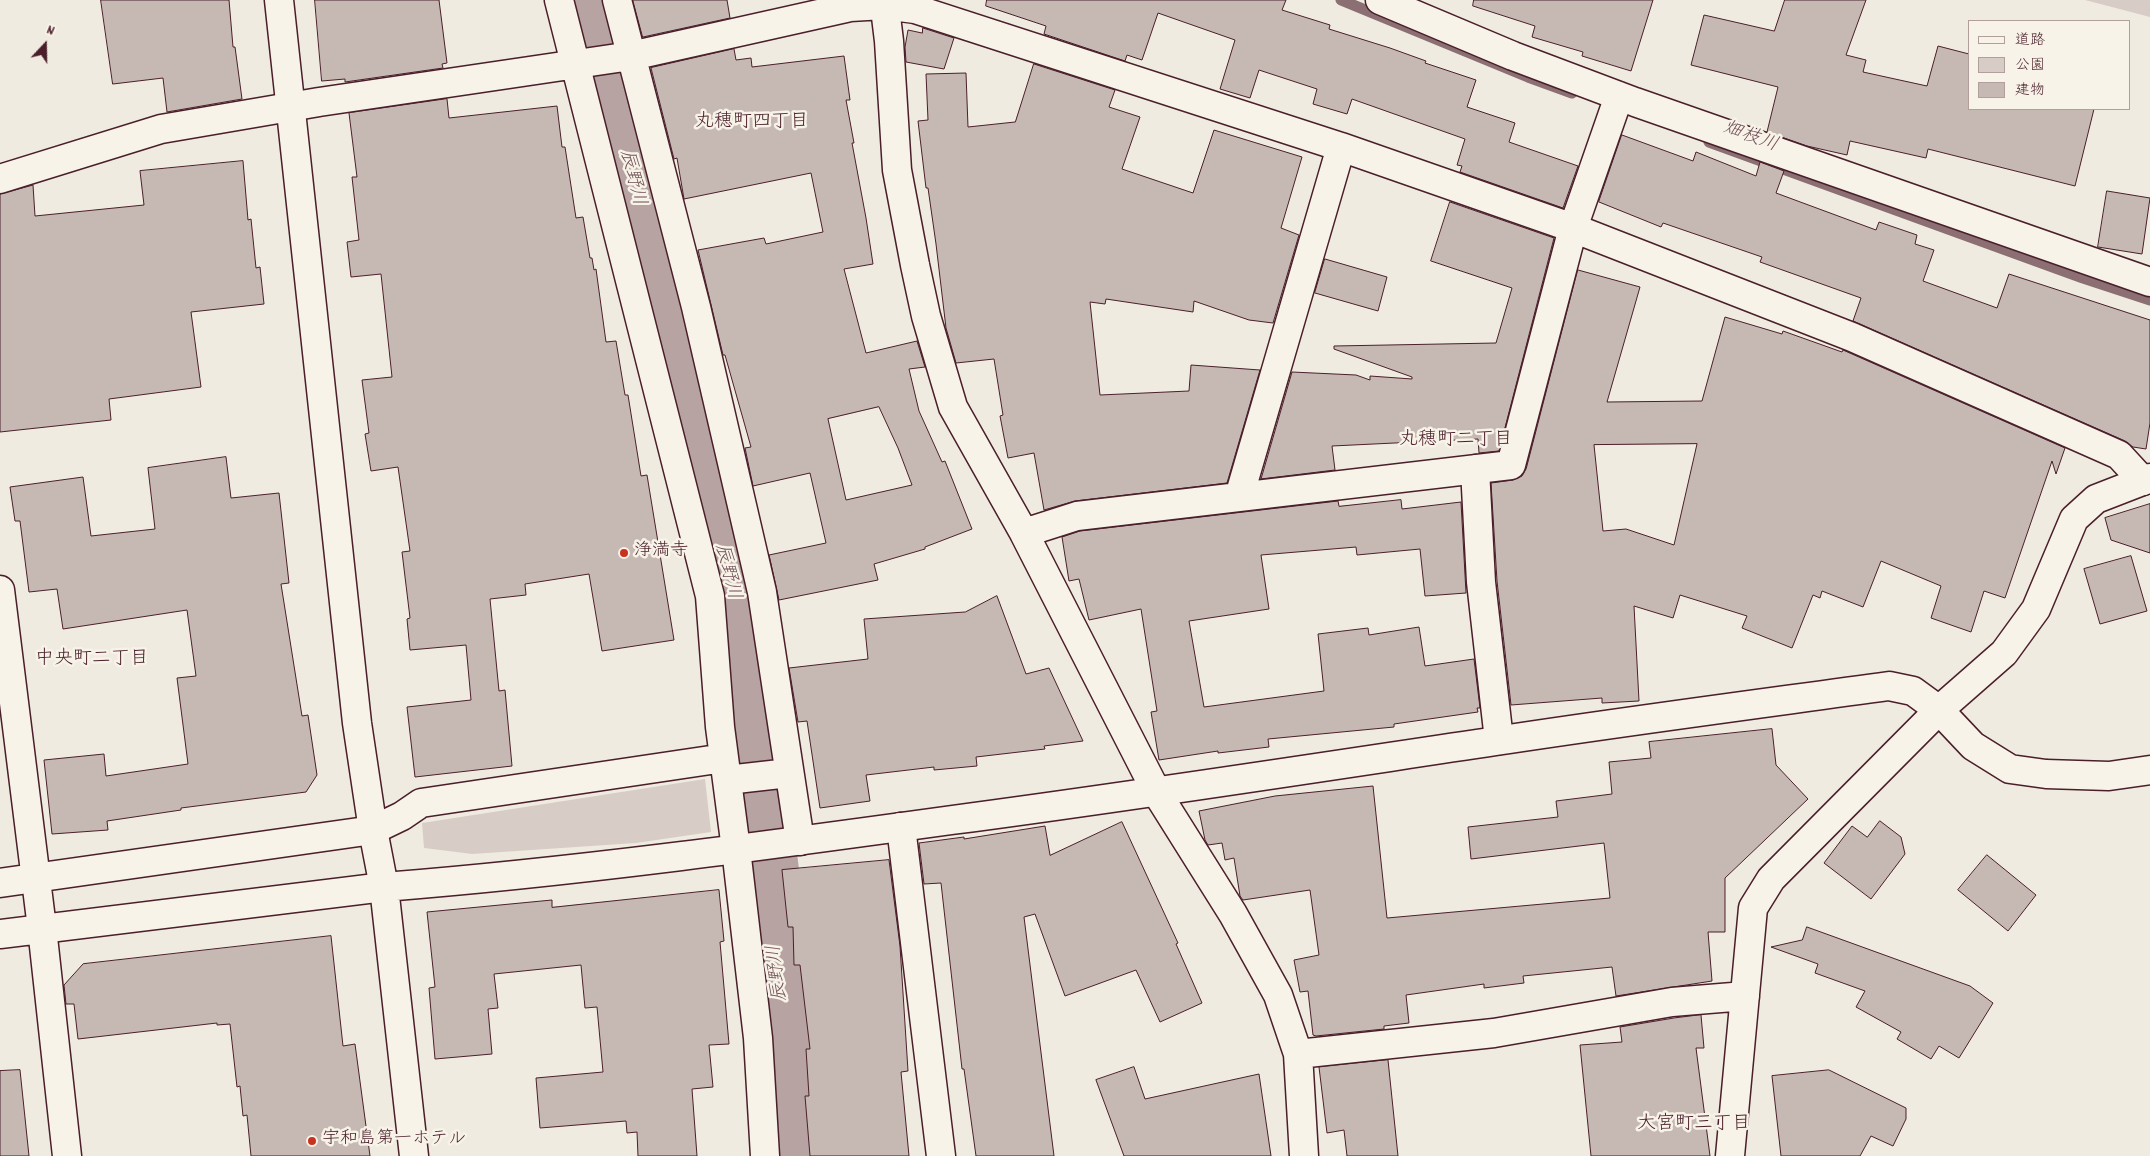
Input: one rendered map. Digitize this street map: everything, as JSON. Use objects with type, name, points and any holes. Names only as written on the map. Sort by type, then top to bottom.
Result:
[{"type":"street","points":[[279,0],[357,724],[373,830],[384,887],[414,1156]]},
{"type":"street","points":[[559,0],[583,63],[710,596],[720,727],[731,772],[744,848],[765,1156]]},
{"type":"street","points":[[618,0],[696,307],[762,592],[789,842]]},
{"type":"street","points":[[1380,0],[1513,56],[1615,108],[2150,282]]},
{"type":"street","points":[[0,179],[161,129],[290,107],[631,56],[850,7],[884,3],[915,9],[1341,147],[1574,228],[1852,337],[2119,455],[2146,480],[2096,499],[2074,519],[2036,609],[2004,653],[1938,710],[1771,879],[1753,908],[1730,1156]]},
{"type":"street","points":[[884,3],[889,41],[897,170],[914,265],[926,316],[953,407],[1024,533],[1157,793],[1233,914],[1278,995],[1298,1054],[1304,1156]]},
{"type":"street","points":[[1024,533],[1077,516],[1510,465],[1574,228],[1615,108]]},
{"type":"street","points":[[1239,497],[1341,147]]},
{"type":"street","points":[[1475,469],[1481,582],[1498,740]]},
{"type":"street","points":[[0,590],[34,878],[42,928],[67,1156]]},
{"type":"street","points":[[0,934],[384,887],[490,878],[744,848],[1157,793],[1498,740],[1889,686],[1913,691],[1938,710],[1973,746],[2010,768],[2046,774],[2109,776],[2150,770]]},
{"type":"street","points":[[0,883],[373,830],[402,816],[421,803],[731,772],[783,774]]},
{"type":"street","points":[[901,827],[941,1156]]},
{"type":"street","points":[[1298,1054],[1494,1033],[1672,1002],[1745,996]]},
{"type":"green space","points":[[2085,0],[2150,0],[2150,17]]},
{"type":"green space","points":[[705,779],[711,832],[636,843],[472,854],[424,848],[422,823]]},
{"type":"building","points":[[101,0],[229,0],[233,47],[235,47],[242,99],[167,112],[163,78],[113,84]]},
{"type":"building","points":[[315,0],[439,0],[447,63],[442,64],[443,68],[345,82],[345,79],[322,81]]},
{"type":"building","points":[[633,0],[727,0],[730,18],[643,37]]},
{"type":"building","points":[[987,0],[1286,0],[1282,10],[1330,25],[1329,29],[1390,48],[1426,61],[1425,63],[1476,80],[1467,107],[1515,123],[1509,142],[1578,166],[1563,208],[1460,172],[1462,166],[1457,165],[1465,139],[1352,99],[1347,114],[1313,104],[1317,89],[1259,70],[1250,98],[1220,89],[1235,40],[1158,13],[1142,60],[1127,55],[1125,61],[1044,34],[1046,26],[986,6]]},
{"type":"building","points":[[1474,0],[1653,0],[1631,71],[1582,56],[1583,52],[1532,37],[1535,26],[1473,6]]},
{"type":"building","points":[[1785,0],[1866,0],[1846,55],[1866,60],[1863,72],[1927,86],[1938,46],[1968,54],[1968,110],[2094,110],[2075,186],[1928,149],[1926,158],[1850,141],[1847,155],[1807,146],[1767,132],[1778,87],[1691,65],[1704,15],[1774,31]]},
{"type":"building","points":[[923,28],[954,38],[944,69],[906,62],[905,47],[908,30],[922,33]]},
{"type":"building","points":[[734,49],[736,60],[751,58],[752,67],[844,56],[850,100],[846,100],[873,264],[844,269],[866,353],[917,341],[925,367],[909,369],[919,411],[942,462],[945,461],[972,529],[925,547],[925,549],[874,564],[878,580],[779,600],[769,555],[826,543],[810,473],[753,486],[745,448],[751,447],[725,355],[723,355],[698,250],[764,238],[766,244],[823,232],[811,173],[684,199],[677,158],[674,159],[651,68]],"holes":[[[879,407],[898,448],[912,485],[846,500],[828,419]]]},
{"type":"building","points":[[1034,64],[1115,90],[1109,107],[1140,117],[1122,169],[1193,193],[1214,130],[1302,157],[1281,228],[1299,235],[1273,323],[1249,320],[1194,301],[1193,312],[1106,299],[1105,304],[1090,302],[1100,395],[1189,391],[1191,365],[1260,370],[1227,483],[1075,501],[1044,510],[1034,453],[1008,458],[1000,416],[1003,415],[994,359],[956,363],[946,328],[918,121],[928,120],[926,74],[966,73],[968,127],[1015,122]]},
{"type":"building","points":[[447,99],[449,118],[557,106],[562,147],[565,147],[576,218],[583,217],[590,258],[592,258],[594,270],[596,269],[606,342],[616,341],[625,395],[628,395],[641,476],[647,475],[674,640],[602,651],[589,574],[525,584],[526,595],[490,599],[499,691],[505,690],[512,766],[415,777],[407,707],[471,700],[466,645],[410,650],[407,619],[410,618],[402,552],[410,551],[398,467],[371,471],[365,434],[369,433],[362,380],[392,377],[381,274],[351,277],[347,242],[359,240],[352,177],[357,177],[349,113]]},
{"type":"building","points":[[1622,135],[1693,161],[1696,152],[1756,176],[1760,162],[1784,171],[1776,193],[1876,230],[1879,222],[1917,235],[1915,244],[1934,250],[1923,281],[1997,308],[2009,274],[2150,320],[2150,423],[2146,449],[2133,447],[2125,441],[1853,321],[1861,298],[1760,262],[1762,257],[1663,223],[1661,227],[1599,202]]},
{"type":"building","points":[[243,161],[248,220],[251,219],[256,268],[260,267],[264,304],[191,312],[201,387],[109,399],[111,420],[0,432],[0,194],[33,185],[35,216],[144,205],[140,171]]},
{"type":"building","points":[[2107,191],[2150,198],[2142,254],[2098,247]]},
{"type":"building","points":[[1450,202],[1554,238],[1499,451],[1479,453],[1478,439],[1332,446],[1335,470],[1261,479],[1292,372],[1356,375],[1370,380],[1370,376],[1412,379],[1412,377],[1334,349],[1334,346],[1496,343],[1512,288],[1431,261]]},
{"type":"building","points":[[1325,259],[1387,277],[1378,311],[1315,293]]},
{"type":"building","points":[[1578,270],[1640,287],[1607,402],[1702,401],[1725,317],[1782,334],[1783,331],[1842,352],[1843,350],[2065,448],[2056,474],[2052,461],[2005,598],[1984,591],[1971,632],[1931,618],[1941,586],[1881,561],[1863,607],[1822,591],[1820,598],[1813,595],[1792,648],[1742,628],[1747,616],[1680,595],[1673,618],[1634,606],[1639,701],[1602,703],[1602,698],[1511,705],[1497,581],[1491,483],[1513,480],[1522,476],[1526,469]],"holes":[[[1697,444],[1674,545],[1626,529],[1603,531],[1594,445]]]},
{"type":"building","points":[[226,457],[231,498],[279,493],[289,583],[281,584],[302,716],[308,715],[317,775],[306,792],[181,808],[181,810],[107,821],[108,830],[52,834],[44,760],[104,754],[106,776],[188,764],[177,678],[196,676],[187,610],[63,629],[57,589],[29,592],[20,521],[15,521],[10,487],[83,477],[91,536],[155,529],[148,468]]},
{"type":"building","points":[[1401,500],[1402,509],[1461,502],[1466,593],[1425,596],[1420,549],[1357,555],[1356,547],[1261,555],[1269,609],[1189,621],[1204,707],[1324,691],[1318,634],[1368,628],[1369,635],[1419,627],[1425,666],[1474,659],[1480,708],[1477,708],[1478,712],[1394,724],[1394,727],[1268,739],[1269,747],[1218,753],[1218,751],[1159,760],[1151,712],[1157,711],[1141,609],[1089,620],[1079,579],[1069,581],[1062,537],[1080,531],[1338,501],[1339,506]]},
{"type":"building","points":[[2150,504],[2150,553],[2111,540],[2105,518]]},
{"type":"building","points":[[2131,556],[2147,611],[2100,624],[2084,569]]},
{"type":"building","points":[[997,596],[1026,674],[1049,668],[1083,741],[1044,746],[1045,749],[976,757],[977,766],[934,770],[934,767],[866,775],[870,801],[820,808],[807,721],[798,722],[789,668],[868,659],[864,619],[965,612]]},
{"type":"building","points":[[1772,729],[1776,765],[1808,799],[1725,878],[1725,932],[1708,932],[1712,981],[1616,996],[1612,967],[1523,976],[1524,983],[1484,988],[1484,984],[1406,995],[1409,1023],[1384,1026],[1384,1029],[1313,1035],[1308,991],[1300,992],[1294,960],[1319,955],[1310,890],[1243,900],[1240,896],[1234,858],[1225,860],[1222,843],[1208,845],[1205,840],[1199,811],[1275,796],[1373,786],[1387,918],[1610,898],[1604,843],[1471,859],[1468,827],[1558,817],[1556,801],[1612,794],[1609,762],[1651,758],[1649,742]]},
{"type":"building","points":[[1880,821],[1901,837],[1905,854],[1871,899],[1824,863],[1852,826],[1867,837]]},
{"type":"building","points":[[1122,822],[1178,943],[1176,944],[1202,1003],[1160,1022],[1136,970],[1065,996],[1035,914],[1024,917],[1054,1156],[976,1156],[964,1069],[962,1069],[941,883],[924,884],[919,843],[964,837],[964,839],[1045,826],[1050,855]]},
{"type":"building","points":[[1987,855],[2036,895],[2008,931],[1958,890]]},
{"type":"building","points":[[889,860],[900,946],[908,1071],[901,1072],[909,1156],[810,1156],[805,1096],[809,1096],[806,1049],[810,1049],[800,965],[794,965],[793,927],[788,927],[782,870]]},
{"type":"building","points":[[719,890],[724,941],[720,942],[729,1044],[709,1045],[713,1087],[692,1089],[697,1156],[638,1156],[637,1132],[627,1133],[626,1121],[540,1128],[536,1078],[603,1072],[597,1007],[585,1008],[581,965],[494,974],[498,1008],[488,1009],[492,1054],[435,1059],[429,988],[435,987],[427,912],[552,900],[552,907]]},
{"type":"building","points":[[1807,927],[1970,986],[1993,1003],[1959,1058],[1939,1046],[1931,1059],[1897,1039],[1901,1032],[1856,1007],[1865,991],[1815,973],[1818,964],[1771,947],[1802,940]]},
{"type":"building","points":[[331,936],[343,1046],[355,1044],[370,1156],[251,1156],[247,1115],[243,1116],[240,1086],[237,1087],[230,1024],[217,1025],[217,1023],[78,1039],[74,1004],[66,1004],[64,985],[83,964]]},
{"type":"building","points":[[1701,1015],[1704,1048],[1696,1048],[1710,1156],[1591,1156],[1580,1045],[1622,1042],[1620,1027]]},
{"type":"building","points":[[1388,1060],[1398,1156],[1347,1156],[1344,1130],[1327,1133],[1319,1067]]},
{"type":"building","points":[[1134,1067],[1145,1099],[1259,1074],[1271,1156],[1124,1156],[1096,1080]]},
{"type":"building","points":[[20,1070],[29,1156],[0,1156],[0,1071]]},
{"type":"building","points":[[1829,1070],[1906,1108],[1906,1119],[1893,1146],[1871,1136],[1860,1156],[1781,1156],[1772,1076]]},
{"type":"waterway","name":"辰野川","points":[[588,0],[736,612],[789,1063],[791,1156]]},
{"type":"waterway","name":"畑枝川","points":[[1341,0],[1528,77],[1572,93]]},
{"type":"waterway","name":"畑枝川","points":[[1709,142],[2083,278],[2150,300]]},
{"type":"place","name":"浄満寺","points":[[624,553]]},
{"type":"place","name":"宇和島第一ホテル","points":[[312,1141]]},
{"type":"district","name":"丸穂町四丁目","points":[[752,123]]},
{"type":"district","name":"丸穂町二丁目","points":[[1456,441]]},
{"type":"district","name":"中央町二丁目","points":[[92,660]]},
{"type":"district","name":"大宮町三丁目","points":[[1694,1125]]}]
